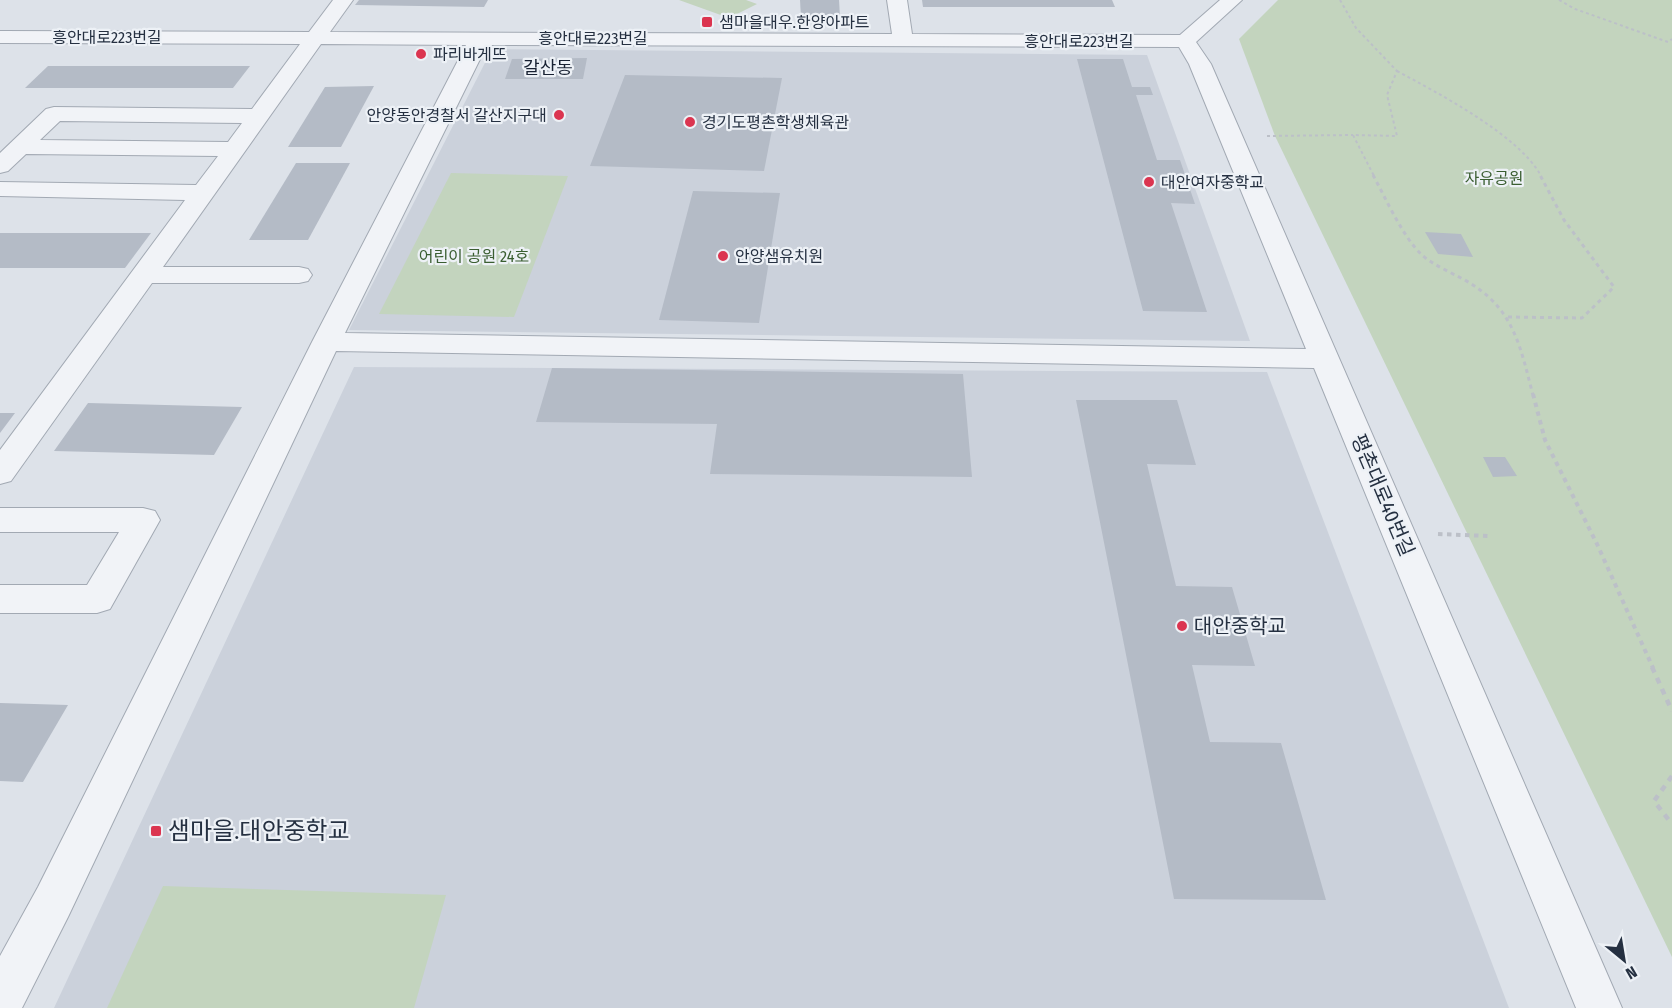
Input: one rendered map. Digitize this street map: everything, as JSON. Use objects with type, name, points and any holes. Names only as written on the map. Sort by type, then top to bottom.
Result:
[{"type":"street","points":[[0,472],[343,0]]},
{"type":"street","points":[[897,0],[903,40]]},
{"type":"street","points":[[1185,41],[1232,0]]},
{"type":"street","name":"흥안대로223번길","points":[[0,37],[1185,41]]},
{"type":"street","points":[[0,1003],[53,902],[326,342],[478,42],[477,37]]},
{"type":"street","name":"평촌대로40번길","points":[[1185,41],[1200,63],[1599,1008]]},
{"type":"street","points":[[0,166],[54,114],[260,116]]},
{"type":"street","points":[[20,147],[235,149]]},
{"type":"street","points":[[0,189],[204,193]]},
{"type":"street","points":[[144,275],[299,275]]},
{"type":"street","points":[[326,342],[1325,359]]},
{"type":"street","points":[[0,520],[143,520],[97,599],[0,599]]},
{"type":"path","points":[[1340,0],[1356,28],[1397,71],[1464,108],[1533,161],[1564,220],[1614,287],[1582,318],[1508,317]]},
{"type":"path","points":[[1559,0],[1575,9],[1668,42],[1672,39]]},
{"type":"path","points":[[1264,136],[1397,136],[1387,95],[1397,71]]},
{"type":"path","points":[[1353,135],[1392,212],[1421,255],[1475,286],[1508,317],[1521,348],[1545,440],[1597,544],[1672,711]]},
{"type":"path","points":[[1436,534],[1489,536]]},
{"type":"path","points":[[1672,776],[1654,801],[1672,824]]},
{"type":"shaded area","points":[[492,49],[1147,55],[1250,341],[349,330]]},
{"type":"shaded area","points":[[354,367],[1267,372],[1509,1008],[54,1008]]},
{"type":"green space","points":[[679,0],[746,0],[757,4],[729,18]]},
{"type":"green space","name":"자유공원","points":[[1278,0],[1672,0],[1672,957],[1275,136],[1239,39]]},
{"type":"green space","name":"어린이 공원 24호","points":[[451,173],[568,176],[514,317],[379,314]]},
{"type":"green space","points":[[163,886],[446,895],[414,1008],[107,1008]]},
{"type":"building","points":[[359,0],[488,0],[484,7],[355,5]]},
{"type":"building","points":[[800,0],[839,0],[840,17],[801,18]]},
{"type":"building","points":[[922,0],[1112,0],[1115,7],[923,7]]},
{"type":"building","points":[[587,58],[583,79],[505,79],[512,59]]},
{"type":"building","name":"대안여자중학교","points":[[1077,59],[1123,59],[1132,87],[1150,87],[1153,95],[1136,95],[1157,160],[1180,160],[1195,204],[1171,203],[1207,312],[1143,311]]},
{"type":"building","points":[[48,66],[250,66],[233,88],[25,88]]},
{"type":"building","name":"경기도평촌학생체육관","points":[[625,75],[782,78],[764,171],[590,166]]},
{"type":"building","points":[[374,86],[341,147],[288,147],[325,87]]},
{"type":"building","points":[[296,163],[350,163],[308,240],[249,240]]},
{"type":"building","name":"안양샘유치원","points":[[693,191],[780,193],[759,323],[659,320]]},
{"type":"building","points":[[1425,232],[1461,234],[1473,257],[1438,254]]},
{"type":"building","points":[[0,233],[151,233],[125,268],[0,268]]},
{"type":"building","points":[[552,368],[963,374],[972,477],[710,474],[717,424],[536,422]]},
{"type":"building","name":"대안중학교","points":[[1076,400],[1177,400],[1196,465],[1147,464],[1176,586],[1232,587],[1255,666],[1192,665],[1210,742],[1281,743],[1326,900],[1174,899]]},
{"type":"building","points":[[88,403],[242,407],[214,455],[54,451]]},
{"type":"building","points":[[0,413],[15,413],[0,433]]},
{"type":"building","points":[[1483,457],[1505,457],[1517,476],[1493,477]]},
{"type":"building","points":[[0,703],[68,705],[23,782],[0,781]]},
{"type":"place","name":"샘마을대우.한양아파트","points":[[707,22]]},
{"type":"place","name":"파리바게뜨","points":[[421,54]]},
{"type":"place","name":"안양동안경찰서 갈산지구대","points":[[559,115]]},
{"type":"place","name":"경기도평촌학생체육관","points":[[690,122]]},
{"type":"place","name":"대안여자중학교","points":[[1149,182]]},
{"type":"place","name":"안양샘유치원","points":[[723,256]]},
{"type":"place","name":"대안중학교","points":[[1182,626]]},
{"type":"place","name":"샘마을.대안중학교","points":[[156,831]]},
{"type":"district","name":"갈산동","points":[[548,68]]}]
